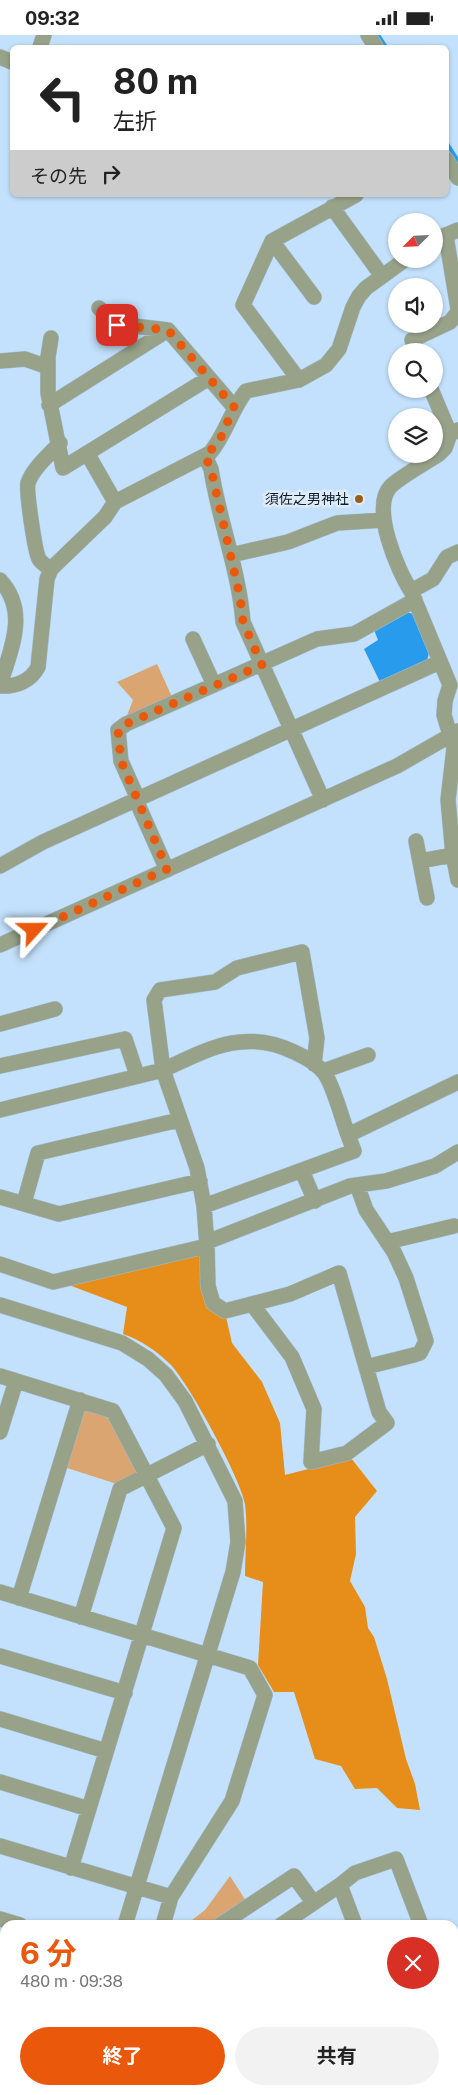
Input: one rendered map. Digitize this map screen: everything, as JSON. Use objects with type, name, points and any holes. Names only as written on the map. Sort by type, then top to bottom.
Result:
[{"type":"street","points":[[449,164],[458,178]]},
{"type":"street","points":[[299,380],[243,305],[272,241],[352,197]]},
{"type":"street","points":[[332,207],[382,276]]},
{"type":"street","points":[[413,343],[412,340],[450,322],[458,310],[446,235]]},
{"type":"street","points":[[272,241],[314,297]]},
{"type":"street","points":[[0,580],[9,590],[16,620],[16,633],[0,685],[23,682],[34,676],[38,667],[46,579],[51,569],[105,517],[115,501],[205,456],[219,442],[234,407],[246,391],[299,380],[326,365],[334,357],[343,339],[353,307],[366,288],[393,268]]},
{"type":"street","points":[[99,308],[117,325],[168,330],[234,407]]},
{"type":"street","points":[[49,405],[168,330]]},
{"type":"street","points":[[51,338],[48,367],[49,405],[60,443],[64,468],[209,378]]},
{"type":"street","points":[[0,361],[25,359],[48,367]]},
{"type":"street","points":[[420,861],[456,869],[448,799],[454,733],[444,715],[445,701],[450,685],[389,542],[384,520],[384,507],[391,486],[439,454],[445,448],[454,432],[436,398]]},
{"type":"street","points":[[51,569],[40,562],[36,552],[33,521],[27,492],[33,473],[60,443]]},
{"type":"street","points":[[87,453],[115,501]]},
{"type":"street","points":[[205,456],[211,469],[231,555],[243,622],[323,800]]},
{"type":"street","points":[[231,555],[288,542],[337,523],[384,520]]},
{"type":"street","points":[[167,869],[121,761],[118,730],[126,724],[317,639],[354,634],[413,596],[433,579],[447,557],[458,552]]},
{"type":"street","points":[[193,639],[214,685]]},
{"type":"street","points":[[0,866],[43,842],[440,662]]},
{"type":"street","points":[[0,945],[397,766],[454,733]]},
{"type":"street","points":[[416,841],[427,899]]},
{"type":"street","points":[[204,1206],[354,1151],[319,1069],[317,1038],[302,952],[237,968],[215,982],[160,990],[154,1000],[163,1069],[200,1181],[207,1244],[208,1286],[213,1303],[225,1311],[252,1304],[290,1295],[339,1273],[378,1412],[386,1423],[347,1453],[311,1462],[314,1409],[292,1357],[252,1304]]},
{"type":"street","points":[[0,1024],[55,1009]]},
{"type":"street","points":[[0,1066],[125,1039],[137,1075]]},
{"type":"street","points":[[0,1110],[163,1069],[212,1047],[235,1041],[260,1041],[283,1046],[308,1058],[319,1069],[329,1069],[368,1055]]},
{"type":"street","points":[[348,1135],[458,1082]]},
{"type":"street","points":[[24,1203],[38,1153],[180,1120]]},
{"type":"street","points":[[0,1265],[53,1281],[207,1244],[357,1185],[386,1181],[435,1166],[458,1152]]},
{"type":"street","points":[[302,1171],[315,1201]]},
{"type":"street","points":[[0,1197],[59,1214],[200,1181]]},
{"type":"street","points":[[357,1185],[366,1210],[387,1242],[406,1278],[426,1341],[420,1353],[366,1367]]},
{"type":"street","points":[[387,1242],[454,1227]]},
{"type":"street","points":[[0,1305],[112,1339],[134,1349],[157,1366],[174,1385],[208,1444],[235,1501],[238,1526],[233,1572],[206,1654],[126,1920]]},
{"type":"street","points":[[0,1376],[113,1411],[174,1528],[71,1868]]},
{"type":"street","points":[[0,1431],[16,1381]]},
{"type":"street","points":[[19,1598],[80,1400]]},
{"type":"street","points":[[81,1617],[120,1489],[208,1444]]},
{"type":"street","points":[[0,1592],[250,1668],[265,1695],[232,1801],[171,1897],[164,1920]]},
{"type":"street","points":[[0,1656],[125,1693]]},
{"type":"street","points":[[0,1719],[106,1751]]},
{"type":"street","points":[[0,1782],[89,1809]]},
{"type":"street","points":[[0,1846],[171,1897]]},
{"type":"street","points":[[289,1920],[355,1873],[396,1859],[419,1920]]},
{"type":"street","points":[[228,1920],[294,1876],[312,1902]]},
{"type":"street","points":[[340,1885],[353,1920]]},
{"type":"shaded area","points":[[157,664],[172,697],[126,718],[133,700],[117,682]]},
{"type":"shaded area","points":[[196,1253],[203,1256],[226,1317],[232,1343],[262,1382],[280,1423],[285,1475],[351,1458],[377,1491],[355,1517],[356,1554],[350,1581],[365,1607],[368,1628],[374,1637],[387,1679],[406,1759],[415,1784],[420,1810],[397,1808],[377,1788],[355,1789],[341,1766],[315,1759],[294,1692],[274,1692],[258,1665],[263,1582],[245,1576],[245,1504],[225,1454],[190,1391],[171,1365],[149,1347],[123,1334],[127,1307],[69,1285]]},
{"type":"shaded area","points":[[88,1409],[110,1419],[137,1469],[135,1477],[120,1485],[64,1467],[82,1412]]},
{"type":"shaded area","points":[[230,1876],[246,1901],[218,1920],[192,1920],[205,1910]]},
{"type":"water","points":[[406,612],[414,614],[429,653],[427,661],[380,682],[364,649],[378,640],[374,630]]},
{"type":"waterway","points":[[378,35],[385,45]]},
{"type":"waterway","points":[[449,147],[458,161]]},
{"type":"place","name":"須佐之男神社","points":[[359,499]]},
{"type":"route","points":[[34,930],[167,869],[121,761],[118,730],[126,724],[262,665],[243,622],[231,555],[211,469],[205,456],[219,442],[234,407],[168,330],[117,325]]}]
